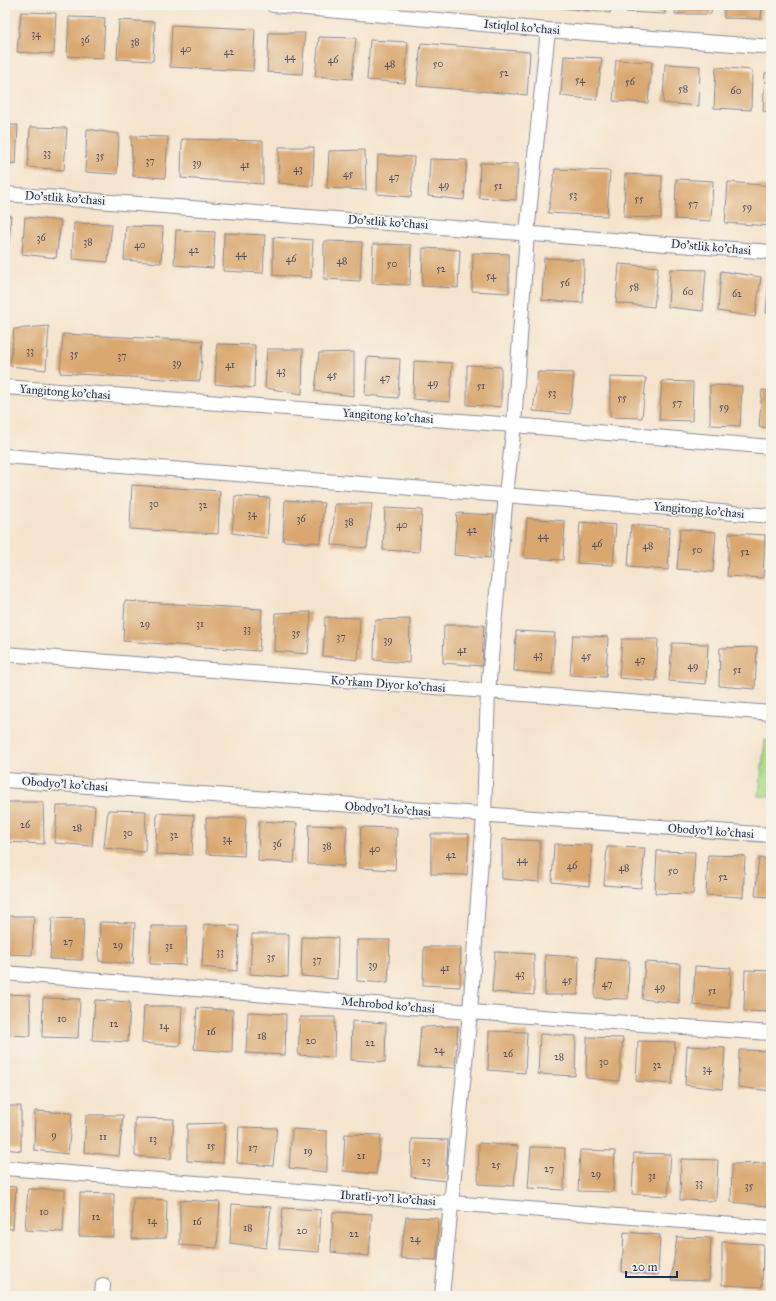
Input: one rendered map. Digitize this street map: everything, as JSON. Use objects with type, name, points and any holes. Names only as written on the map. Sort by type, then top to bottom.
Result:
[{"type":"street","name":"Istiqlol ko'chasi","points":[[273,5],[548,30],[771,47]]},
{"type":"street","points":[[442,1296],[470,1012],[484,816],[488,691],[506,494],[514,425],[527,233],[548,30]]},
{"type":"street","name":"Do'stlik ko'chasi","points":[[5,194],[771,252]]},
{"type":"street","name":"Yangitong ko'chasi","points":[[5,387],[514,425],[771,447]]},
{"type":"street","name":"Yangitong ko'chasi","points":[[5,456],[506,494],[771,516]]},
{"type":"street","name":"Ko'rkam Diyor ko'chasi","points":[[5,654],[771,713]]},
{"type":"street","name":"Obodyo'l ko'chasi","points":[[5,780],[484,816],[771,835]]},
{"type":"street","name":"Mehrobod ko'chasi","points":[[5,973],[470,1012],[771,1033]]},
{"type":"street","name":"Ibratli-yo'l ko'chasi","points":[[5,1168],[771,1228]]},
{"type":"green space","points":[[765,740],[771,741],[771,797],[759,796]]},
{"type":"building","points":[[533,5],[611,5],[610,13]]},
{"type":"building","points":[[626,5],[665,5],[665,14],[626,12]]},
{"type":"building","points":[[676,5],[712,5],[711,14],[675,14]]},
{"type":"building","points":[[724,5],[762,5],[761,19],[724,18]]},
{"type":"building","points":[[21,12],[56,13],[54,54],[17,52]]},
{"type":"building","points":[[69,17],[105,18],[103,58],[67,56]]},
{"type":"building","points":[[119,20],[155,22],[153,61],[117,59]]},
{"type":"building","points":[[172,25],[255,29],[253,71],[170,67]]},
{"type":"building","points":[[269,33],[305,33],[302,74],[267,72]]},
{"type":"building","points":[[319,37],[356,38],[352,79],[315,76]]},
{"type":"building","points":[[370,40],[408,42],[405,83],[367,80]]},
{"type":"building","points":[[421,43],[530,52],[527,95],[417,86]]},
{"type":"building","points":[[564,56],[602,58],[597,100],[561,96]]},
{"type":"building","points":[[616,60],[652,62],[648,103],[613,101]]},
{"type":"building","points":[[665,64],[700,66],[699,106],[663,103]]},
{"type":"building","points":[[716,67],[752,70],[751,110],[714,108]]},
{"type":"building","points":[[765,73],[771,73],[771,112],[763,111]]},
{"type":"building","points":[[5,125],[18,125],[16,164],[5,163]]},
{"type":"building","points":[[30,127],[67,128],[64,170],[28,167]]},
{"type":"building","points":[[87,129],[119,134],[117,174],[85,172]]},
{"type":"building","points":[[131,136],[168,137],[165,178],[133,176]]},
{"type":"building","points":[[182,139],[263,141],[263,184],[181,178]]},
{"type":"building","points":[[279,147],[314,147],[313,186],[278,183]]},
{"type":"building","points":[[365,150],[366,190],[327,188],[329,151]]},
{"type":"building","points":[[378,155],[414,157],[411,197],[377,194]]},
{"type":"building","points":[[430,159],[467,160],[464,200],[428,196]]},
{"type":"building","points":[[480,163],[518,164],[516,200],[479,198]]},
{"type":"building","points":[[555,169],[610,171],[607,216],[548,213]]},
{"type":"building","points":[[625,174],[662,176],[661,218],[624,217]]},
{"type":"building","points":[[676,179],[713,181],[711,221],[675,219]]},
{"type":"building","points":[[728,182],[771,186],[771,226],[725,223]]},
{"type":"building","points":[[5,216],[11,216],[8,253],[5,252]]},
{"type":"building","points":[[25,217],[61,221],[56,258],[22,254]]},
{"type":"building","points":[[74,223],[112,224],[108,262],[72,259]]},
{"type":"building","points":[[126,226],[163,227],[161,263],[124,260]]},
{"type":"building","points":[[176,230],[215,232],[213,268],[174,265]]},
{"type":"building","points":[[224,233],[265,235],[263,273],[223,271]]},
{"type":"building","points":[[273,237],[313,240],[311,278],[273,275]]},
{"type":"building","points":[[324,241],[362,242],[360,281],[324,279]]},
{"type":"building","points":[[373,244],[411,245],[410,285],[372,283]]},
{"type":"building","points":[[423,248],[460,250],[458,288],[422,286]]},
{"type":"building","points":[[473,253],[509,254],[509,293],[472,291]]},
{"type":"building","points":[[544,258],[584,260],[583,303],[542,300]]},
{"type":"building","points":[[619,264],[658,267],[654,307],[616,303]]},
{"type":"building","points":[[670,269],[706,270],[703,311],[668,307]]},
{"type":"building","points":[[721,271],[761,277],[755,317],[718,311]]},
{"type":"building","points":[[769,277],[771,277],[771,314],[766,313]]},
{"type":"building","points":[[49,326],[46,370],[10,366],[14,329]]},
{"type":"building","points":[[63,334],[203,341],[200,381],[60,373]]},
{"type":"building","points":[[217,344],[255,345],[254,388],[215,384]]},
{"type":"building","points":[[267,349],[303,349],[302,394],[265,388]]},
{"type":"building","points":[[354,352],[354,396],[315,391],[319,353]]},
{"type":"building","points":[[367,357],[400,359],[398,398],[365,395]]},
{"type":"building","points":[[414,361],[452,363],[450,402],[413,399]]},
{"type":"building","points":[[467,365],[501,367],[501,407],[467,405]]},
{"type":"building","points":[[538,372],[574,373],[570,414],[533,411]]},
{"type":"building","points":[[610,377],[646,378],[642,418],[610,417]]},
{"type":"building","points":[[662,381],[693,382],[692,421],[659,420]]},
{"type":"building","points":[[710,385],[742,386],[740,426],[710,425]]},
{"type":"building","points":[[762,390],[771,391],[771,428],[759,427]]},
{"type":"building","points":[[132,485],[220,491],[218,534],[130,529]]},
{"type":"building","points":[[235,496],[270,498],[267,538],[232,533]]},
{"type":"building","points":[[285,500],[324,503],[321,543],[283,541]]},
{"type":"building","points":[[335,504],[372,504],[367,548],[332,545]]},
{"type":"building","points":[[385,508],[422,510],[419,552],[383,550]]},
{"type":"building","points":[[457,513],[494,515],[490,558],[454,555]]},
{"type":"building","points":[[527,518],[565,521],[563,560],[524,558]]},
{"type":"building","points":[[580,522],[616,525],[613,565],[577,563]]},
{"type":"building","points":[[631,525],[670,528],[668,570],[628,567]]},
{"type":"building","points":[[680,529],[716,532],[713,572],[677,569]]},
{"type":"building","points":[[729,533],[765,535],[763,578],[727,576]]},
{"type":"building","points":[[125,601],[262,609],[259,651],[123,641]]},
{"type":"building","points":[[311,612],[308,654],[274,651],[275,613]]},
{"type":"building","points":[[325,617],[360,618],[358,660],[323,656]]},
{"type":"building","points":[[410,619],[409,663],[374,660],[375,620]]},
{"type":"building","points":[[444,625],[484,625],[482,666],[443,663]]},
{"type":"building","points":[[516,631],[555,633],[552,674],[514,671]]},
{"type":"building","points":[[573,635],[608,637],[606,677],[570,675]]},
{"type":"building","points":[[622,639],[658,639],[656,681],[619,678]]},
{"type":"building","points":[[672,643],[708,644],[706,684],[669,681]]},
{"type":"building","points":[[757,647],[755,689],[719,686],[720,648]]},
{"type":"building","points":[[770,666],[771,691],[769,691]]},
{"type":"building","points":[[6,802],[43,802],[44,844],[5,842]]},
{"type":"building","points":[[57,806],[95,806],[92,846],[55,843]]},
{"type":"building","points":[[108,810],[146,811],[145,852],[104,848]]},
{"type":"building","points":[[157,813],[194,815],[192,855],[156,854]]},
{"type":"building","points":[[206,818],[246,818],[244,856],[206,854]]},
{"type":"building","points":[[259,821],[297,823],[294,863],[258,861]]},
{"type":"building","points":[[309,825],[347,826],[344,866],[308,864]]},
{"type":"building","points":[[361,827],[397,828],[395,870],[359,868]]},
{"type":"building","points":[[431,834],[469,834],[467,875],[431,874]]},
{"type":"building","points":[[502,839],[540,841],[540,882],[502,879]]},
{"type":"building","points":[[554,844],[592,845],[589,886],[552,882]]},
{"type":"building","points":[[607,847],[645,848],[641,888],[604,885]]},
{"type":"building","points":[[657,851],[695,852],[693,894],[655,893]]},
{"type":"building","points":[[708,855],[745,856],[743,897],[706,895]]},
{"type":"building","points":[[759,858],[771,859],[771,897],[755,896]]},
{"type":"building","points":[[5,916],[34,916],[32,955],[5,954]]},
{"type":"building","points":[[52,918],[84,919],[82,960],[50,959]]},
{"type":"building","points":[[100,922],[135,923],[133,964],[99,961]]},
{"type":"building","points":[[204,924],[239,926],[237,971],[202,967]]},
{"type":"building","points":[[151,926],[187,926],[186,965],[150,964]]},
{"type":"building","points":[[252,934],[289,934],[288,977],[250,974]]},
{"type":"building","points":[[302,937],[338,938],[337,979],[301,976]]},
{"type":"building","points":[[357,940],[390,940],[388,983],[357,981]]},
{"type":"building","points":[[424,947],[461,947],[460,987],[423,985]]},
{"type":"building","points":[[495,952],[534,954],[534,995],[492,992]]},
{"type":"building","points":[[545,955],[579,957],[578,995],[545,995]]},
{"type":"building","points":[[596,958],[629,961],[628,999],[595,998]]},
{"type":"building","points":[[645,962],[680,964],[679,1003],[642,999]]},
{"type":"building","points":[[695,966],[731,968],[729,1008],[693,1005]]},
{"type":"building","points":[[745,970],[771,971],[771,1012],[744,1011]]},
{"type":"building","points":[[5,994],[30,995],[31,1036],[5,1035]]},
{"type":"building","points":[[43,998],[80,999],[78,1038],[42,1037]]},
{"type":"building","points":[[95,1000],[130,1002],[128,1042],[92,1040]]},
{"type":"building","points":[[144,1006],[182,1006],[180,1046],[142,1043]]},
{"type":"building","points":[[197,1008],[233,1010],[232,1052],[194,1049]]},
{"type":"building","points":[[248,1012],[286,1014],[285,1055],[246,1053]]},
{"type":"building","points":[[300,1017],[335,1017],[334,1057],[298,1055]]},
{"type":"building","points":[[352,1021],[386,1023],[385,1062],[351,1060]]},
{"type":"building","points":[[458,1026],[455,1068],[418,1066],[421,1027]]},
{"type":"building","points":[[489,1031],[527,1032],[525,1073],[488,1070]]},
{"type":"building","points":[[540,1034],[576,1036],[575,1076],[538,1074]]},
{"type":"building","points":[[587,1037],[623,1038],[619,1081],[586,1078]]},
{"type":"building","points":[[638,1041],[675,1042],[672,1084],[636,1081]]},
{"type":"building","points":[[687,1046],[725,1048],[722,1089],[685,1085]]},
{"type":"building","points":[[739,1050],[771,1051],[771,1091],[738,1087]]},
{"type":"building","points":[[5,1106],[21,1106],[21,1151],[5,1149]]},
{"type":"building","points":[[35,1111],[72,1113],[68,1154],[34,1150]]},
{"type":"building","points":[[86,1115],[123,1115],[119,1156],[84,1152]]},
{"type":"building","points":[[135,1118],[174,1119],[171,1159],[135,1156]]},
{"type":"building","points":[[225,1123],[223,1163],[187,1161],[187,1124]]},
{"type":"building","points":[[239,1127],[277,1128],[273,1166],[237,1163]]},
{"type":"building","points":[[292,1129],[327,1131],[327,1172],[289,1168]]},
{"type":"building","points":[[345,1134],[381,1135],[376,1174],[343,1171]]},
{"type":"building","points":[[412,1139],[448,1140],[446,1181],[411,1177]]},
{"type":"building","points":[[479,1143],[518,1146],[514,1186],[478,1184]]},
{"type":"building","points":[[531,1147],[565,1148],[564,1190],[528,1188]]},
{"type":"building","points":[[580,1150],[615,1151],[613,1192],[578,1191]]},
{"type":"building","points":[[634,1153],[671,1154],[668,1196],[632,1194]]},
{"type":"building","points":[[681,1159],[718,1160],[716,1201],[680,1200]]},
{"type":"building","points":[[769,1163],[767,1206],[731,1202],[732,1164]]},
{"type":"building","points":[[5,1186],[16,1187],[13,1229],[5,1228]]},
{"type":"building","points":[[28,1189],[65,1190],[63,1232],[25,1230]]},
{"type":"building","points":[[80,1193],[114,1194],[114,1237],[79,1236]]},
{"type":"building","points":[[133,1198],[167,1200],[166,1238],[132,1239]]},
{"type":"building","points":[[180,1200],[220,1202],[217,1248],[180,1245]]},
{"type":"building","points":[[232,1204],[271,1207],[266,1248],[230,1243]]},
{"type":"building","points":[[283,1208],[321,1210],[319,1252],[279,1249]]},
{"type":"building","points":[[333,1212],[372,1214],[369,1256],[331,1252]]},
{"type":"building","points":[[406,1217],[438,1218],[437,1260],[400,1258]]},
{"type":"building","points":[[624,1232],[660,1235],[658,1275],[622,1272]]},
{"type":"building","points":[[677,1237],[711,1238],[709,1281],[671,1280]]},
{"type":"building","points":[[722,1242],[763,1244],[762,1287],[722,1285]]}]
